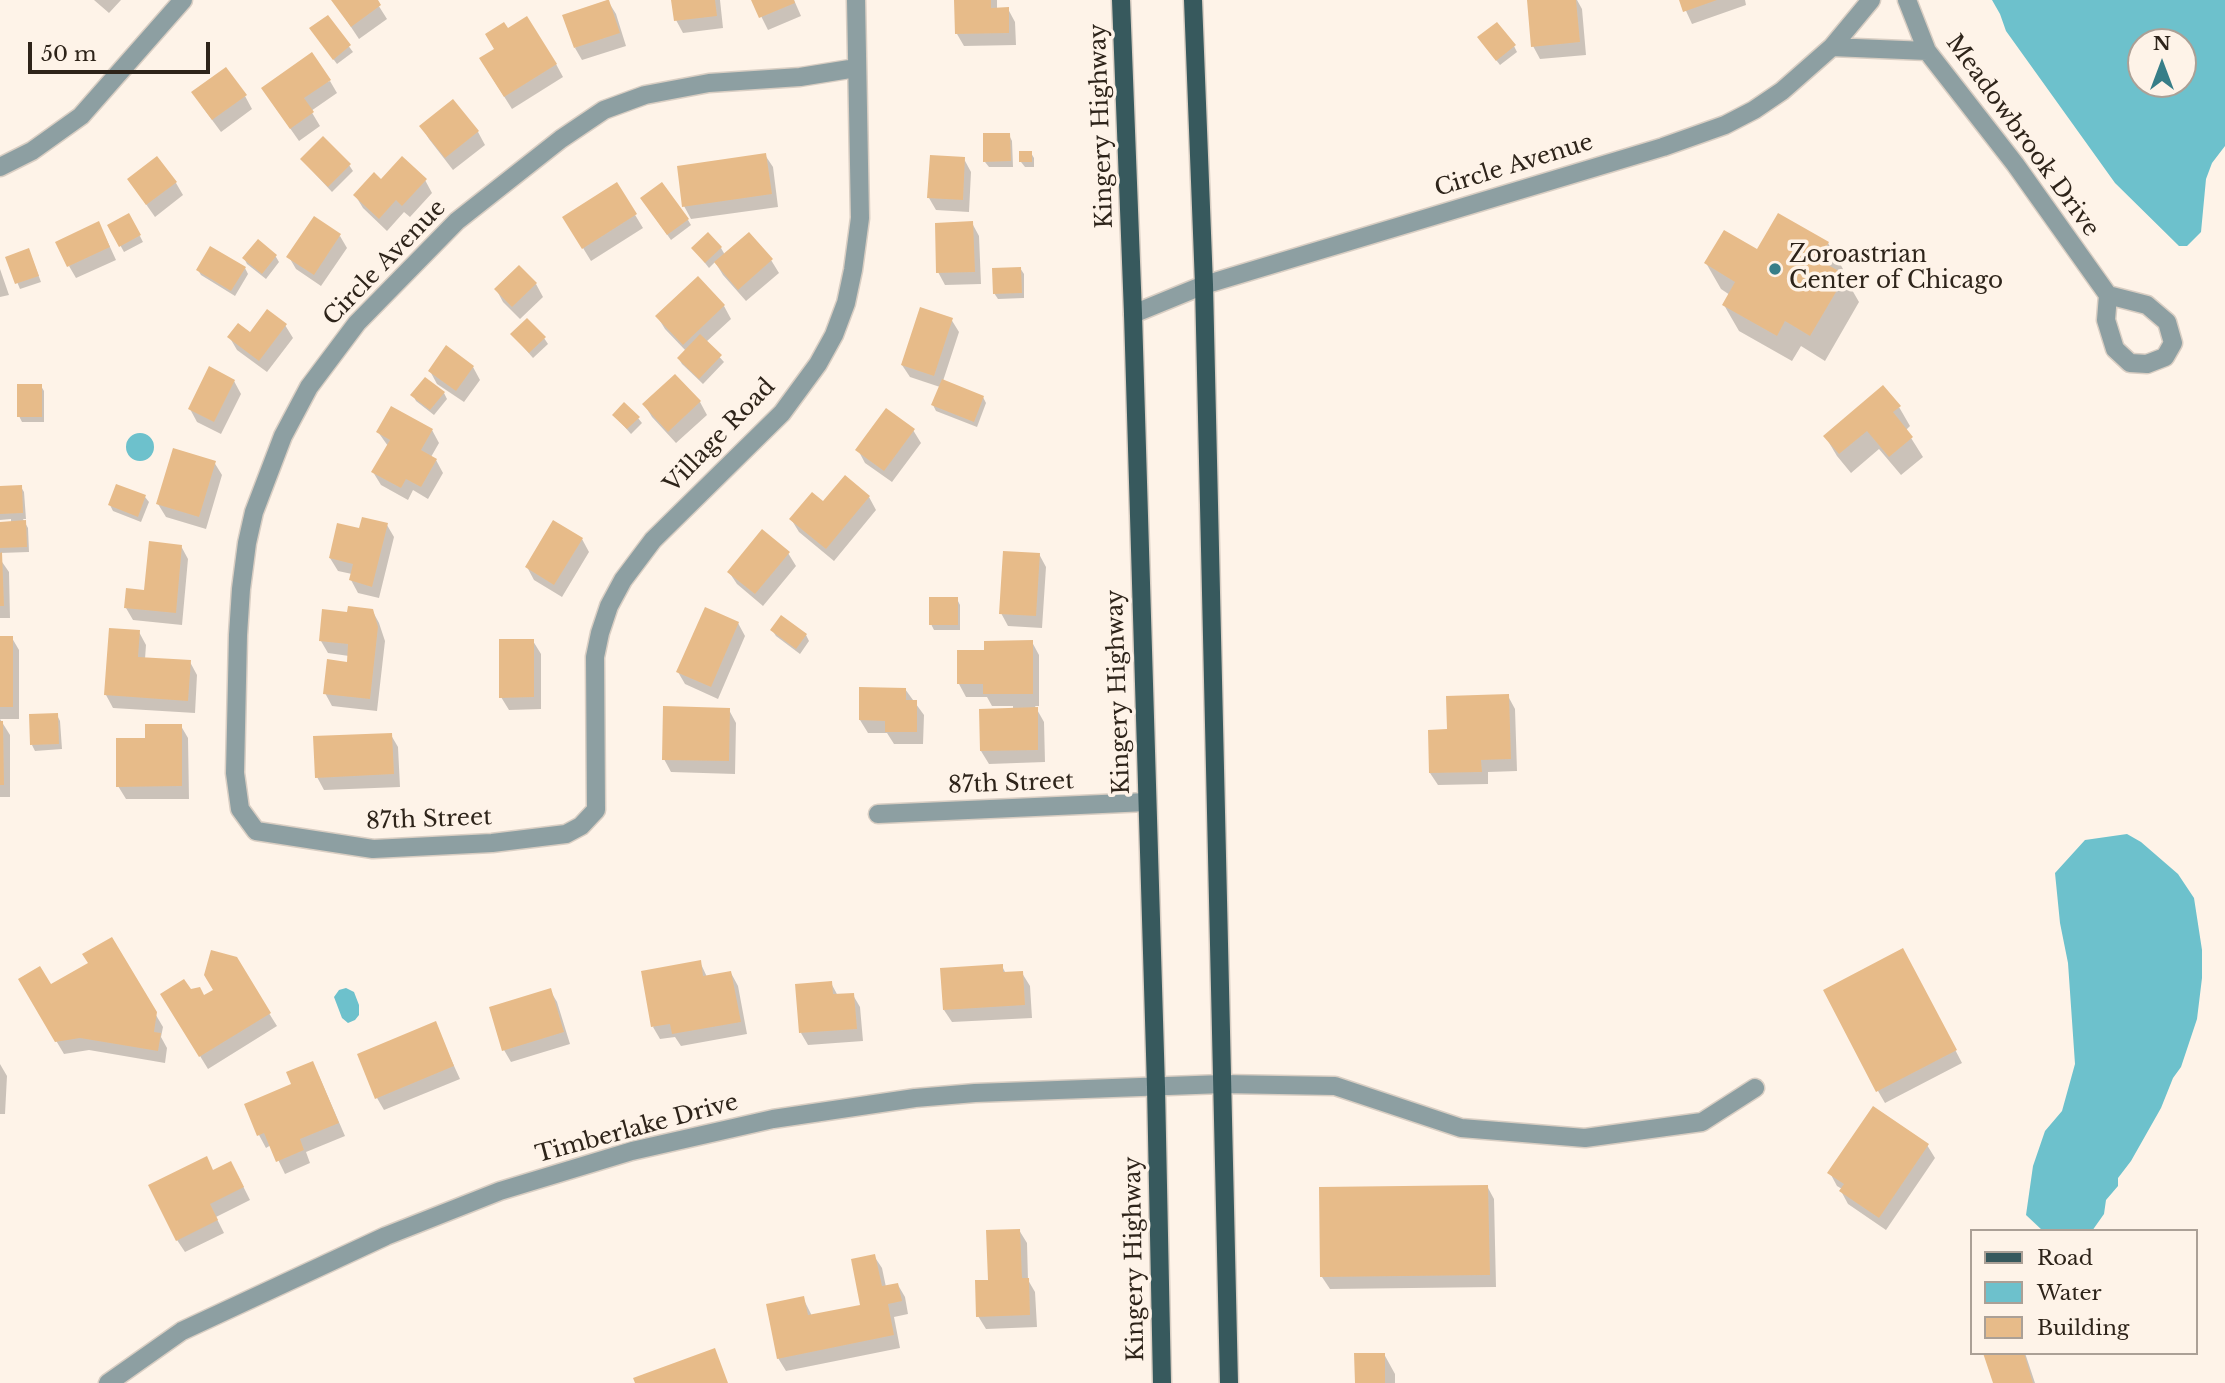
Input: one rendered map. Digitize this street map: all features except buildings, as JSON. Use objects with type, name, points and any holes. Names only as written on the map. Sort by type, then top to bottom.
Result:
[{"type":"main road","name":"Kingery Highway","points":[[1121,0],[1156,1087],[1162,1383]]},
{"type":"main road","points":[[1193,0],[1204,285],[1229,1383]]},
{"type":"street","points":[[0,167],[32,151],[81,116],[183,0]]},
{"type":"street","name":"Village Road","points":[[596,810],[595,657],[609,606],[653,540],[782,413],[818,364],[834,335],[845,303],[853,270],[860,218],[856,0]]},
{"type":"street","name":"Circle Avenue","points":[[1133,314],[1204,285],[1725,125],[1782,91],[1832,47],[1871,0]]},
{"type":"street","name":"Meadowbrook Drive","points":[[1907,0],[1927,51],[2015,164],[2108,295]]},
{"type":"street","points":[[1832,47],[1927,51]]},
{"type":"street","name":"Circle Avenue","points":[[256,831],[240,810],[235,773],[238,635],[247,543],[254,512],[284,436],[309,387],[357,323],[457,221],[561,139],[604,110],[645,95],[709,83],[800,77],[856,68]]},
{"type":"street","name":"87th Street","points":[[878,814],[1147,802]]},
{"type":"street","name":"87th Street","points":[[256,831],[373,849],[492,843],[566,834],[581,826],[596,810]]},
{"type":"street","name":"Timberlake Drive","points":[[108,1383],[182,1331],[386,1236],[500,1192],[632,1151],[773,1119],[915,1098],[975,1093],[1223,1084],[1335,1087],[1461,1129],[1585,1138],[1702,1122],[1755,1088]]},
{"type":"water","points":[[1992,0],[2225,0],[2225,146],[2212,163],[2206,179],[2201,232],[2187,246],[2179,246],[2115,183],[2006,31]]},
{"type":"water","points":[[140,433],[150,437],[154,447],[150,457],[140,461],[130,457],[126,447],[130,437]]},
{"type":"water","points":[[2127,834],[2141,842],[2178,874],[2194,898],[2202,950],[2202,978],[2197,1019],[2181,1067],[2131,1161],[2118,1178],[2118,1186],[2106,1200],[2104,1214],[2093,1229],[2041,1229],[2026,1215],[2033,1166],[2045,1131],[2062,1111],[2075,1064],[2068,963],[2060,923],[2055,873],[2085,840]]},
{"type":"water","points":[[346,988],[354,992],[359,1005],[359,1015],[348,1023],[342,1018],[334,997],[339,990]]},
{"type":"place","name":"Zoroastrian Center of Chicago","points":[[1775,269]]}]
